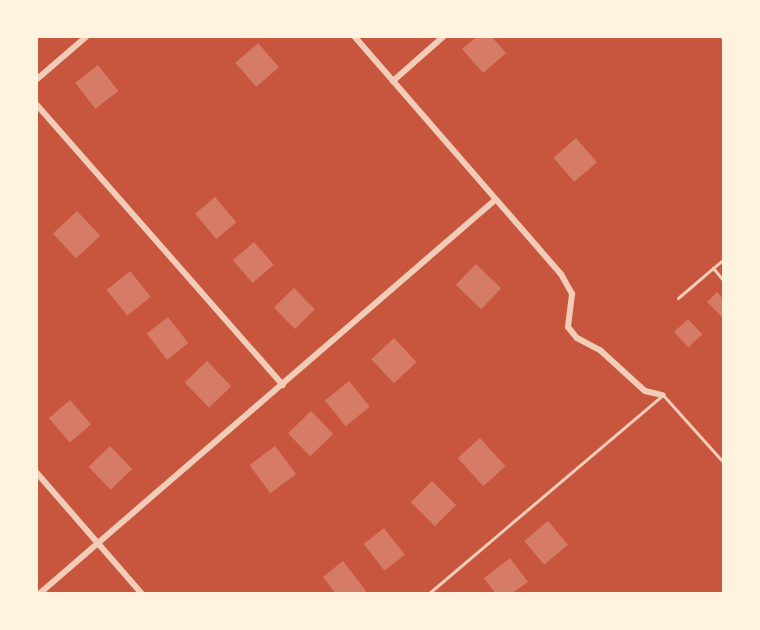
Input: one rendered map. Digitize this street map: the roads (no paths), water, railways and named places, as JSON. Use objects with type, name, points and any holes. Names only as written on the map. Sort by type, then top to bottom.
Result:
[{"type":"street","points":[[36,80],[87,36]]},
{"type":"street","points":[[354,36],[561,274],[572,294],[568,327],[577,338],[601,351],[645,391],[663,395]]},
{"type":"street","points":[[393,81],[444,36]]},
{"type":"street","points":[[36,104],[283,385]]},
{"type":"street","points":[[39,594],[495,200]]},
{"type":"street","points":[[36,472],[142,594]]},
{"type":"lane","points":[[678,298],[724,259]]},
{"type":"lane","points":[[713,268],[724,281]]},
{"type":"lane","points":[[428,594],[663,395],[724,463]]}]
